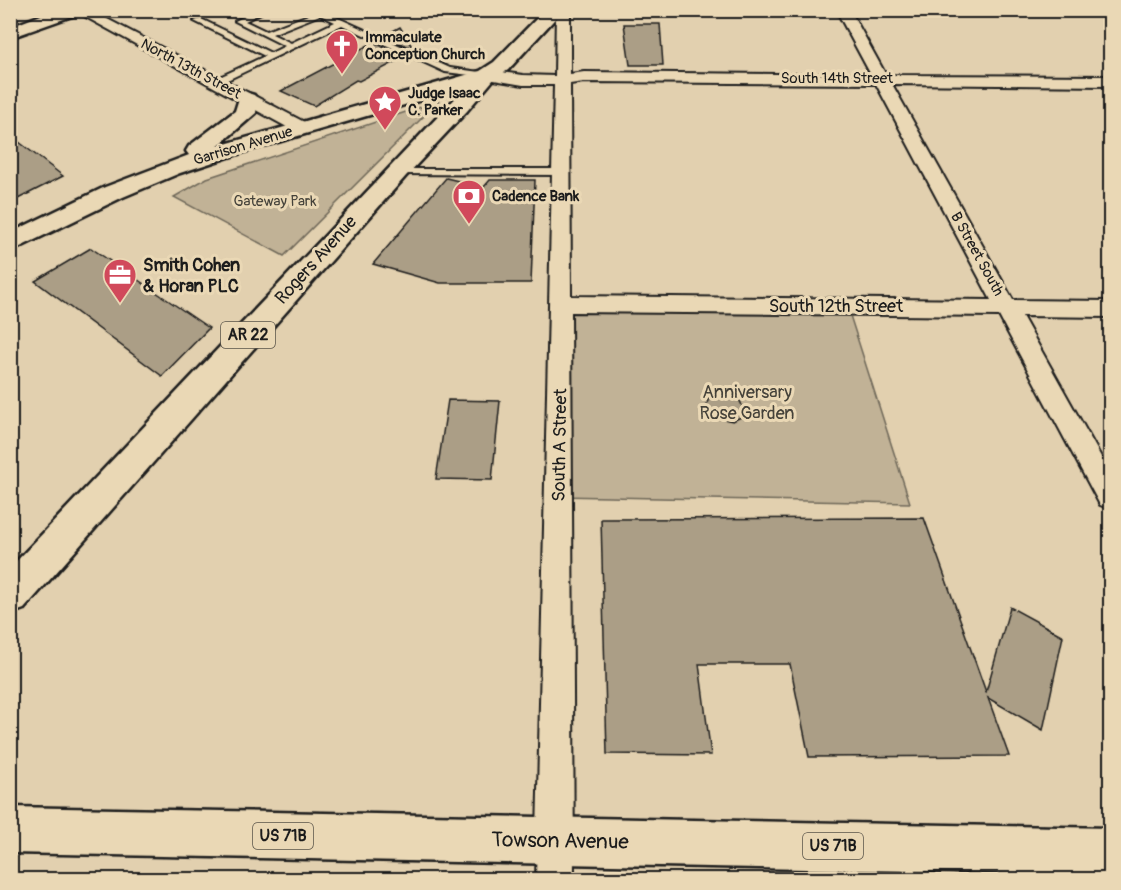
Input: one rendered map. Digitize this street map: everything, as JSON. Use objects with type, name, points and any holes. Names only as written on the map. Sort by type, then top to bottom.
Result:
[{"type":"main road","points":[[10,33],[72,10]]},
{"type":"main road","name":"Rogers Avenue","points":[[10,596],[487,75],[501,66],[555,10]]},
{"type":"main road","name":"Garrison Avenue","points":[[10,244],[114,192],[172,168],[487,75]]},
{"type":"main road","points":[[172,168],[245,113],[247,99]]},
{"type":"main road","name":"Towson Avenue","points":[[10,830],[555,860],[1110,852]]},
{"type":"street","name":"North 13th Street","points":[[79,10],[302,128]]},
{"type":"street","name":"South A Street","points":[[555,860],[563,10]]},
{"type":"street","name":"B Street South","points":[[843,10],[1110,497]]},
{"type":"street","name":"South 14th Street","points":[[487,75],[516,80],[563,81],[584,77],[1110,81]]},
{"type":"street","name":"South 12th Street","points":[[561,304],[1110,309]]},
{"type":"lane","points":[[264,10],[238,21],[291,46]]},
{"type":"lane","points":[[266,34],[301,19],[327,12],[342,22],[448,70],[487,75]]},
{"type":"lane","points":[[198,21],[272,56]]},
{"type":"lane","points":[[216,82],[342,22]]},
{"type":"lane","points":[[398,171],[562,172]]},
{"type":"green space","name":"Gateway Park","points":[[439,101],[284,256],[174,197],[207,178]]},
{"type":"green space","name":"Anniversary Rose Garden","points":[[561,304],[847,306],[910,503],[559,496]]},
{"type":"building","points":[[624,24],[660,24],[663,65],[630,65]]},
{"type":"building","points":[[400,27],[411,45],[409,47],[384,36]]},
{"type":"building","name":"Immaculate Conception Church","points":[[374,42],[403,58],[359,81],[356,80],[314,106],[281,91]]},
{"type":"building","points":[[10,135],[63,176],[10,203]]},
{"type":"building","name":"Cadence Bank","points":[[446,178],[484,187],[490,180],[535,180],[531,283],[440,283],[373,264]]},
{"type":"building","name":"Smith Cohen & Horan PLC","points":[[91,248],[209,328],[162,376],[35,281]]},
{"type":"building","points":[[717,390],[735,393],[745,415],[733,421],[712,417],[707,405],[709,395]]},
{"type":"building","points":[[448,400],[500,401],[492,480],[436,479]]},
{"type":"building","points":[[924,518],[986,692],[1010,607],[1063,636],[1043,730],[988,698],[1009,756],[809,757],[790,664],[699,664],[711,755],[607,754],[601,519]]},
{"type":"place","name":"Immaculate Conception Church","points":[[342,75]]},
{"type":"place","name":"Judge Isaac C. Parker","points":[[385,131]]},
{"type":"place","name":"Cadence Bank","points":[[469,225]]},
{"type":"place","name":"Smith Cohen & Horan PLC","points":[[120,304]]}]
